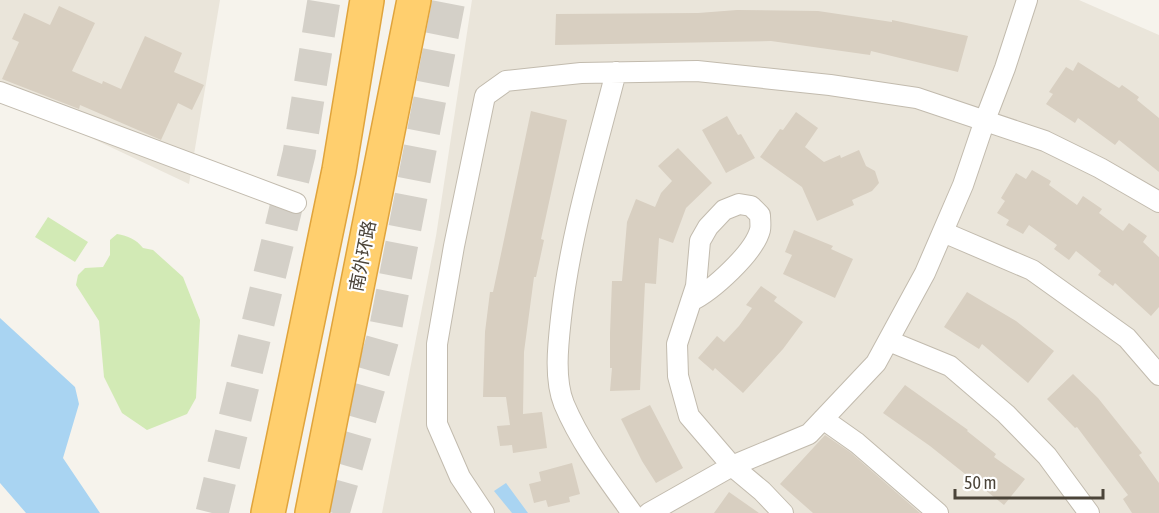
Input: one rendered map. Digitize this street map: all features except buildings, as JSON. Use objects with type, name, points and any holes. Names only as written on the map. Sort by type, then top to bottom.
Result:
[{"type":"highway","points":[[268,513],[336,181],[367,0]]},
{"type":"highway","name":"南外环路","points":[[312,513],[414,0]]},
{"type":"street","points":[[649,513],[732,466],[809,434],[876,363],[925,273],[963,185],[1027,0]]},
{"type":"street","points":[[484,513],[460,477],[437,424],[438,344],[454,246],[485,96],[506,81],[581,73],[698,71],[917,98],[1045,141],[1100,168],[1159,202]]},
{"type":"street","points":[[616,72],[578,216],[564,291],[556,359],[563,403],[591,455],[632,513]]},
{"type":"street","points":[[0,92],[296,203]]},
{"type":"street","points":[[691,301],[704,295],[731,271],[749,248],[760,229],[760,215],[751,206],[739,204],[724,210],[708,227],[700,241],[696,286],[691,301],[677,344],[678,376],[689,416],[732,466],[762,490],[783,513]]},
{"type":"street","points":[[943,232],[1032,270],[1127,338],[1159,375]]},
{"type":"street","points":[[889,340],[950,366],[1006,414],[1047,456],[1089,513]]},
{"type":"street","points":[[823,419],[857,443],[938,513]]},
{"type":"shaded area","points":[[0,0],[220,0],[189,184],[0,95]]},
{"type":"shaded area","points":[[472,0],[1079,0],[1159,35],[1159,513],[382,513],[436,236]]},
{"type":"green space","points":[[48,217],[88,242],[75,262],[35,237]]},
{"type":"green space","points":[[117,234],[132,238],[143,248],[153,250],[183,277],[200,320],[196,398],[187,414],[147,430],[122,413],[104,377],[99,321],[76,285],[78,275],[85,268],[103,267],[110,255],[110,240]]},
{"type":"water","points":[[0,318],[75,387],[79,404],[63,458],[100,513],[26,513],[0,483]]},
{"type":"water","points":[[506,483],[528,513],[512,513],[494,491]]},
{"type":"tunnel","points":[[212,513],[299,154],[324,0]]},
{"type":"tunnel","points":[[333,513],[385,331],[449,0]]}]
